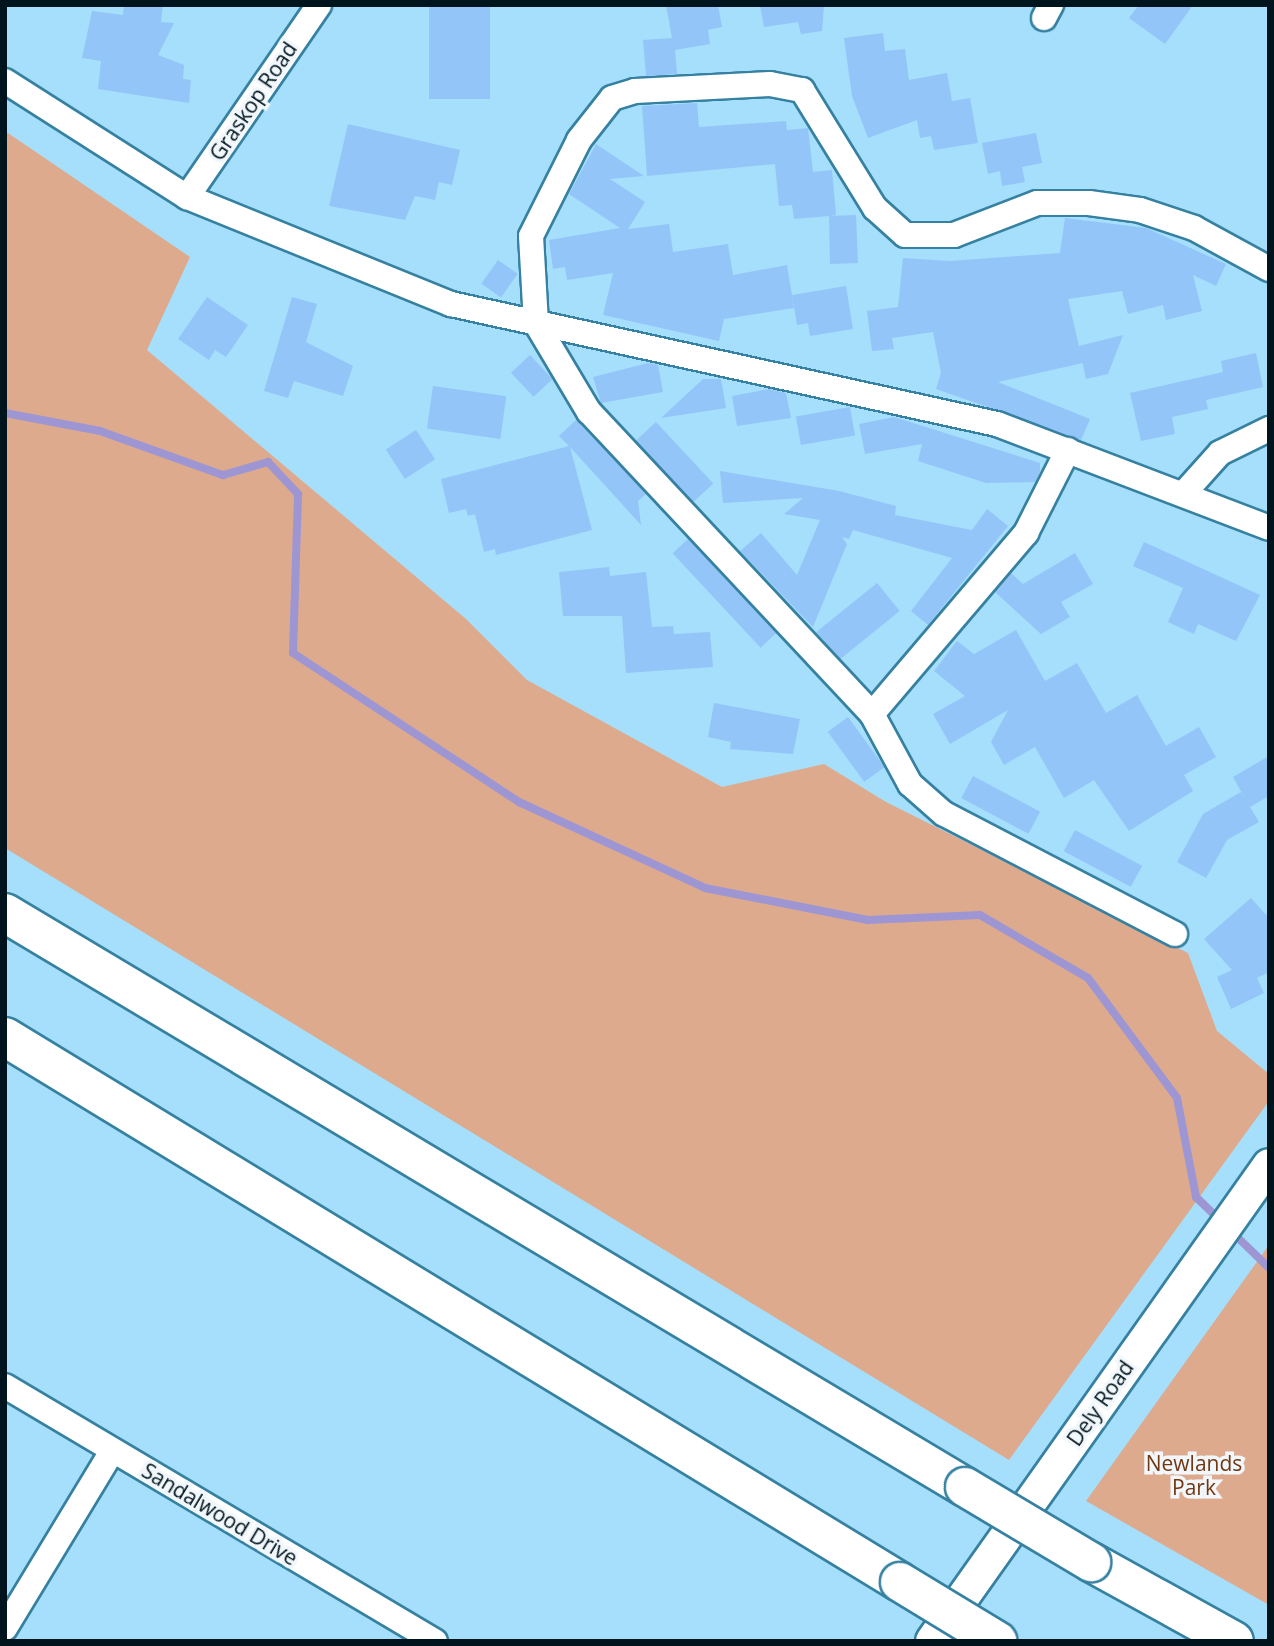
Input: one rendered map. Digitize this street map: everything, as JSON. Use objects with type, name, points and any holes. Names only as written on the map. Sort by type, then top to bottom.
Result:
[{"type":"highway","points":[[5,914],[1091,1562],[1234,1641]]},
{"type":"highway","points":[[5,1037],[998,1641]]},
{"type":"street","name":"Graskop Road","points":[[187,197],[319,5]]},
{"type":"street","points":[[5,82],[187,197],[450,304],[895,397],[1068,450],[1185,492],[1269,528]]},
{"type":"street","points":[[1175,934],[944,814],[910,784],[872,714],[633,464],[589,412],[536,323],[529,263],[535,223],[596,116],[612,98],[635,91],[770,84],[802,90],[875,208],[905,234],[954,235],[1037,203],[1089,203],[1140,209],[1194,228],[1269,269]]},
{"type":"street","points":[[1185,492],[1220,453],[1269,429]]},
{"type":"street","points":[[872,714],[1026,533],[1068,450]]},
{"type":"street","name":"Dely Road","points":[[932,1641],[1269,1165]]},
{"type":"street","name":"Sandalwood Drive","points":[[5,1386],[435,1641]]},
{"type":"street","points":[[5,1628],[112,1451]]},
{"type":"green space","points":[[5,131],[190,257],[147,350],[466,619],[527,680],[722,787],[824,764],[886,802],[1188,953],[1217,1031],[1269,1074],[1269,1101],[1009,1460],[5,848]]},
{"type":"green space","name":"Newlands Park","points":[[1269,1245],[1269,1605],[1086,1501]]},
{"type":"building","points":[[124,5],[163,5],[161,22],[174,23],[158,55],[184,65],[183,79],[191,80],[189,103],[98,89],[101,61],[82,58],[92,11],[123,15]]},
{"type":"building","points":[[429,5],[490,5],[490,99],[429,99]]},
{"type":"building","points":[[666,5],[718,5],[722,27],[708,30],[710,44],[675,50],[677,74],[646,76],[643,40],[672,38]]},
{"type":"building","points":[[760,5],[824,5],[822,31],[801,34],[798,22],[764,27]]},
{"type":"building","points":[[1139,5],[1193,5],[1165,44],[1129,18]]},
{"type":"building","points":[[883,33],[885,51],[905,49],[909,80],[947,73],[952,101],[970,98],[978,143],[934,150],[931,136],[920,138],[917,120],[868,138],[852,96],[844,38]]},
{"type":"building","points":[[697,103],[699,127],[786,121],[787,130],[808,128],[813,172],[832,170],[836,215],[830,216],[856,215],[858,263],[830,264],[829,216],[794,219],[792,205],[779,206],[775,164],[647,176],[642,106]]},
{"type":"building","points":[[348,124],[460,150],[452,185],[439,182],[435,200],[415,196],[405,220],[329,206]]},
{"type":"building","points":[[1036,133],[1042,163],[1022,167],[1025,182],[1002,186],[1000,171],[988,174],[982,143]]},
{"type":"building","points":[[596,144],[644,176],[610,179],[645,202],[628,229],[669,224],[673,252],[728,244],[733,275],[787,265],[794,308],[724,319],[719,341],[603,315],[613,273],[567,280],[565,267],[553,269],[549,240],[620,228],[569,194]]},
{"type":"building","points":[[1065,218],[1146,228],[1226,264],[1216,286],[1193,275],[1202,311],[1166,320],[1163,305],[1128,314],[1122,291],[1068,299],[1083,363],[998,382],[1090,419],[1081,440],[936,389],[941,373],[933,332],[892,338],[894,349],[872,351],[867,311],[898,307],[903,258],[950,261],[1060,253]]},
{"type":"building","points":[[498,260],[518,274],[501,298],[481,284]]},
{"type":"building","points":[[846,286],[853,329],[810,336],[808,323],[797,325],[792,295]]},
{"type":"building","points":[[207,297],[248,325],[226,357],[215,350],[209,360],[178,339]]},
{"type":"building","points":[[292,297],[317,304],[306,342],[353,366],[343,396],[294,381],[288,398],[264,391]]},
{"type":"building","points":[[1123,335],[1108,374],[1086,379],[1079,346]]},
{"type":"building","points":[[1256,353],[1263,387],[1206,400],[1208,409],[1172,417],[1175,434],[1141,441],[1130,393],[1223,372],[1221,361]]},
{"type":"building","points":[[530,355],[553,379],[533,397],[511,373]]},
{"type":"building","points":[[648,363],[658,365],[663,392],[601,403],[593,377]]},
{"type":"building","points":[[703,379],[721,379],[726,408],[661,418]]},
{"type":"building","points":[[433,386],[506,396],[500,439],[427,429]]},
{"type":"building","points":[[769,389],[786,393],[791,418],[737,426],[732,396]]},
{"type":"building","points":[[850,407],[855,436],[801,445],[796,417]]},
{"type":"building","points":[[894,417],[1040,463],[1040,472],[1035,482],[986,483],[918,461],[922,444],[865,454],[859,424]]},
{"type":"building","points":[[576,420],[646,494],[638,501],[641,525],[570,447],[592,530],[496,555],[495,549],[484,552],[475,514],[468,516],[466,509],[449,513],[441,479],[569,446],[559,436]]},
{"type":"building","points":[[656,422],[713,483],[693,503],[636,441]]},
{"type":"building","points":[[416,430],[435,459],[405,479],[386,450]]},
{"type":"building","points":[[720,471],[839,491],[896,506],[895,515],[972,530],[987,509],[1008,526],[928,625],[911,611],[952,558],[853,530],[849,539],[842,537],[847,544],[813,627],[740,551],[761,533],[797,575],[820,520],[784,514],[803,498],[723,503]]},
{"type":"building","points":[[688,539],[776,633],[761,648],[673,553]]},
{"type":"building","points":[[1144,542],[1260,595],[1236,641],[1198,624],[1194,634],[1168,622],[1183,588],[1133,566]]},
{"type":"building","points":[[1075,553],[1093,584],[1061,602],[1070,617],[1041,634],[995,592],[1011,573],[1023,584]]},
{"type":"building","points":[[609,567],[610,576],[646,572],[652,627],[673,626],[674,634],[710,632],[713,667],[626,673],[622,616],[563,616],[559,572]]},
{"type":"building","points":[[877,583],[900,611],[839,660],[816,632]]},
{"type":"building","points":[[1016,630],[1045,681],[1077,663],[1106,713],[1137,695],[1166,746],[1199,727],[1216,757],[1184,775],[1193,791],[1129,831],[1094,780],[1064,798],[1035,747],[1004,765],[991,742],[1008,710],[950,744],[933,714],[965,696],[934,671],[957,641],[974,654]]},
{"type":"building","points":[[714,703],[800,719],[793,754],[730,749],[731,742],[708,737]]},
{"type":"building","points":[[848,717],[884,767],[864,782],[828,732]]},
{"type":"building","points":[[1269,756],[1269,796],[1250,807],[1259,822],[1227,840],[1206,878],[1177,862],[1203,814],[1241,792],[1247,802],[1233,777]]},
{"type":"building","points":[[973,776],[1040,812],[1028,834],[961,798]]},
{"type":"building","points":[[1075,830],[1142,866],[1131,887],[1064,851]]},
{"type":"building","points":[[1251,898],[1269,918],[1269,972],[1257,978],[1264,993],[1231,1009],[1217,977],[1232,970],[1204,939]]},
{"type":"waterway","points":[[5,413],[100,431],[223,475],[268,462],[298,494],[293,653],[519,802],[705,888],[868,920],[980,915],[1088,978],[1177,1098],[1196,1197],[1222,1222]]},
{"type":"waterway","points":[[1231,1231],[1269,1268]]}]
